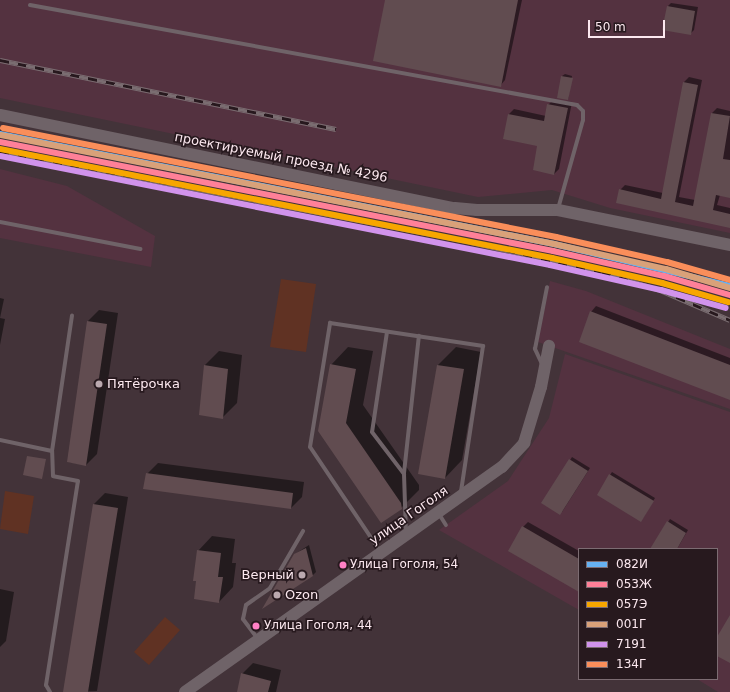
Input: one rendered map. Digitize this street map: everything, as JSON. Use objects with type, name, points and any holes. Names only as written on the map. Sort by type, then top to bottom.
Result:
[{"type":"street","name":"проектируемый проезд № 4296","points":[[0,115],[455,208],[492,211],[558,210],[730,245]]},
{"type":"street","name":"улица Гоголя","points":[[185,692],[502,467],[524,443],[549,346]]},
{"type":"lane","points":[[30,5],[577,105],[583,111],[583,120],[558,210]]},
{"type":"lane","points":[[0,222],[140,249]]},
{"type":"lane","points":[[544,370],[535,349],[547,288]]},
{"type":"lane","points":[[50,692],[46,685],[78,481],[53,476],[52,451],[72,315]]},
{"type":"lane","points":[[381,552],[310,447],[330,323],[483,346],[461,496]]},
{"type":"lane","points":[[387,332],[372,432],[404,474]]},
{"type":"lane","points":[[406,534],[404,474],[419,336]]},
{"type":"lane","points":[[0,440],[52,451]]},
{"type":"lane","points":[[438,512],[446,525]]},
{"type":"lane","points":[[259,640],[243,619],[246,606],[270,588],[303,531]]},
{"type":"shaded area","points":[[0,0],[730,0],[730,233],[610,208],[552,190],[478,197],[0,98]]},
{"type":"shaded area","points":[[0,169],[67,186],[155,236],[151,267],[0,238]]},
{"type":"shaded area","points":[[281,279],[316,284],[306,352],[270,347]]},
{"type":"shaded area","points":[[550,281],[586,291],[730,349],[730,409],[538,342]]},
{"type":"shaded area","points":[[565,354],[730,412],[730,692],[718,692],[699,680],[718,680],[718,548],[578,548],[578,609],[439,530],[508,481],[549,418]]},
{"type":"shaded area","points":[[5,491],[34,496],[28,534],[0,529]]},
{"type":"shaded area","points":[[165,617],[180,630],[149,665],[134,652]]},
{"type":"building","points":[[385,0],[518,0],[501,87],[373,61]]},
{"type":"building","points":[[667,6],[695,11],[691,35],[662,30]]},
{"type":"building","points":[[561,76],[573,78],[568,100],[557,98]]},
{"type":"building","points":[[683,82],[698,85],[675,202],[693,206],[711,113],[730,116],[723,159],[730,160],[730,198],[716,195],[713,210],[730,214],[730,228],[616,203],[619,189],[661,199]]},
{"type":"building","points":[[547,104],[568,108],[554,175],[533,170],[537,146],[503,139],[508,114],[544,121]]},
{"type":"building","points":[[590,311],[730,365],[730,400],[579,342]]},
{"type":"building","points":[[87,321],[107,324],[86,466],[67,462]]},
{"type":"building","points":[[330,364],[356,369],[346,423],[401,503],[402,509],[381,523],[318,431]]},
{"type":"building","points":[[204,365],[228,369],[223,419],[199,415]]},
{"type":"building","points":[[437,365],[464,369],[445,479],[418,474]]},
{"type":"building","points":[[27,456],[46,459],[42,479],[23,475]]},
{"type":"building","points":[[569,459],[588,471],[560,515],[541,503]]},
{"type":"building","points":[[146,473],[293,493],[291,509],[143,489]]},
{"type":"building","points":[[609,474],[654,501],[641,522],[597,495]]},
{"type":"building","points":[[93,504],[118,508],[88,692],[63,692]]},
{"type":"building","points":[[667,521],[686,533],[678,548],[651,548]]},
{"type":"building","points":[[522,526],[578,558],[578,591],[508,551]]},
{"type":"building","points":[[306,548],[313,576],[262,609],[294,554]]},
{"type":"building","points":[[197,550],[221,553],[218,577],[223,577],[219,603],[194,599],[196,581],[193,581]]},
{"type":"building","points":[[730,615],[730,663],[718,657],[718,635]]},
{"type":"building","points":[[241,673],[271,681],[268,692],[237,692]]},
{"type":"railway","points":[[0,60],[336,129]]},
{"type":"railway","points":[[0,151],[471,242],[602,272],[660,290],[730,320]]},
{"type":"transit line","name":"134Г","points":[[3,128],[556,237],[667,262],[730,280]]},
{"type":"transit line","name":"082И","points":[[0,134],[554,244],[730,286]]},
{"type":"transit line","name":"001Г","points":[[1,135],[554,244],[666,269],[730,288]]},
{"type":"transit line","name":"053Ж","points":[[0,142],[553,251],[664,276],[730,295]]},
{"type":"transit line","name":"057Э","points":[[0,149],[552,258],[662,283],[728,302]]},
{"type":"transit line","name":"7191","points":[[0,156],[550,265],[661,290],[726,308]]},
{"type":"place","name":"Пятёрочка","points":[[99,384]]},
{"type":"place","name":"Улица Гоголя, 54","points":[[343,565]]},
{"type":"place","name":"Верный","points":[[302,575]]},
{"type":"place","name":"Ozon","points":[[277,595]]},
{"type":"place","name":"Улица Гоголя, 44","points":[[256,626]]}]
